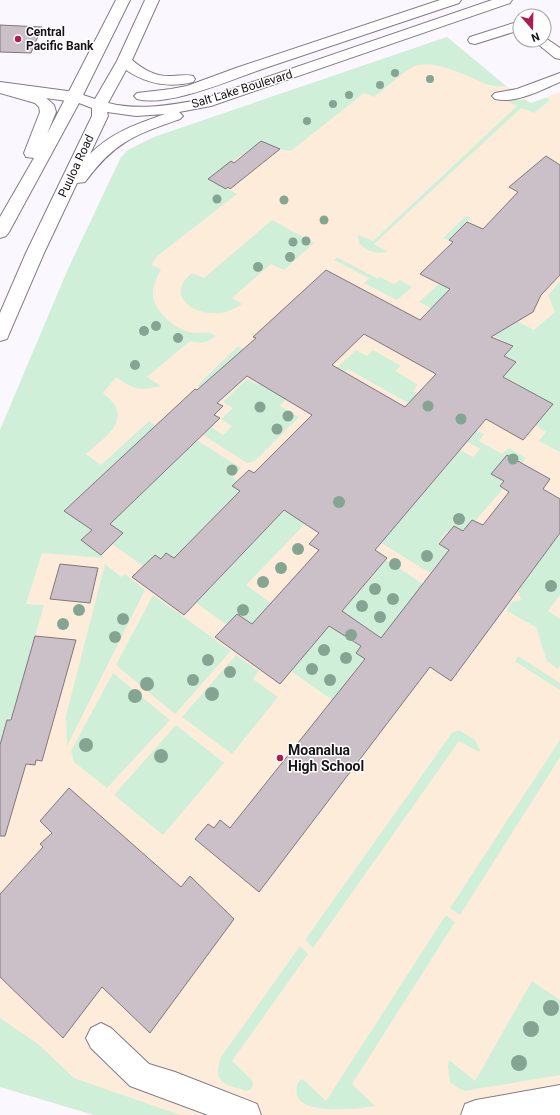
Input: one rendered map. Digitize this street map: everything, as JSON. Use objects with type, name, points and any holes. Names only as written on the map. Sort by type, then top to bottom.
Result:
[{"type":"main road","points":[[0,232],[67,114],[123,0]]},
{"type":"main road","name":"Puuloa Road","points":[[0,334],[100,116],[102,100],[124,61],[152,0]]},
{"type":"main road","name":"Salt Lake Boulevard","points":[[0,88],[102,100],[126,96],[152,96],[182,92],[454,0]]},
{"type":"main road","name":"Salt Lake Boulevard","points":[[102,100],[113,109],[149,111],[180,108],[206,103],[505,0]]},
{"type":"main road","points":[[475,40],[512,28]]},
{"type":"main road","points":[[551,48],[560,55]]},
{"type":"main road","points":[[124,61],[136,71],[147,77],[170,81],[241,71]]},
{"type":"main road","points":[[500,96],[520,93],[560,77]]},
{"type":"main road","points":[[0,88],[40,100],[46,105],[48,112],[12,209]]},
{"type":"main road","points":[[56,210],[89,165],[108,145],[121,137],[206,103]]},
{"type":"main road","points":[[101,1038],[140,1076],[175,1087],[246,1115]]},
{"type":"main road","points":[[476,1115],[560,1100]]},
{"type":"shaded area","name":"Moanalua High School","points":[[447,37],[506,86],[531,103],[560,92],[560,1115],[94,1115],[0,1087],[0,430],[68,269],[117,166],[128,150],[154,137]]},
{"type":"green space","points":[[447,37],[506,86],[489,85],[458,72],[434,65],[419,65],[403,74],[374,97],[364,93],[291,151],[279,149],[261,141],[208,179],[237,194],[156,257],[152,265],[161,269],[155,283],[153,293],[159,311],[180,329],[190,332],[210,333],[216,336],[204,342],[190,341],[147,377],[161,386],[147,389],[137,388],[128,385],[116,377],[103,393],[115,405],[118,414],[117,421],[109,434],[86,454],[101,465],[149,421],[156,426],[64,510],[92,530],[81,540],[105,558],[42,553],[26,604],[44,605],[12,716],[7,720],[0,745],[0,430],[68,269],[121,157],[128,150],[154,137]]},
{"type":"green space","points":[[546,98],[550,100],[534,113],[521,108],[374,244],[388,252],[372,252],[359,243],[358,235],[373,241],[517,106],[505,100],[525,100],[531,103]]},
{"type":"green space","points":[[466,216],[471,218],[449,240],[443,238]]},
{"type":"green space","points":[[272,220],[314,243],[284,270],[271,264],[232,298],[242,304],[232,310],[215,313],[205,312],[195,309],[182,298],[181,290],[184,282],[192,273],[204,278]]},
{"type":"green space","points":[[337,257],[378,279],[380,277],[394,284],[400,280],[412,287],[397,300],[364,283],[369,278],[334,260]]},
{"type":"green space","points":[[560,282],[560,452],[539,441],[546,432],[535,425],[553,404],[503,377],[516,363],[504,356],[513,346],[434,305],[431,308],[419,302],[439,284],[472,301],[474,299],[534,330],[555,312],[548,295]]},
{"type":"green space","points":[[238,346],[243,349],[237,355],[219,399],[197,386]]},
{"type":"green space","points":[[356,350],[367,356],[373,350],[401,366],[395,371],[418,385],[413,391],[441,407],[431,416],[348,369],[329,386],[322,381]]},
{"type":"green space","points":[[247,379],[258,385],[260,384],[286,399],[280,406],[299,417],[255,461],[247,463],[203,435],[211,427],[223,435],[232,426],[221,419],[233,408],[223,402]]},
{"type":"green space","points":[[463,423],[484,434],[479,441],[502,454],[509,448],[526,458],[500,486],[503,489],[475,521],[472,520],[463,531],[446,532],[438,543],[450,551],[430,573],[349,523],[397,523],[460,450],[473,457],[480,449],[452,433]]},
{"type":"green space","points":[[197,440],[241,468],[232,477],[237,481],[232,486],[240,491],[174,558],[167,553],[161,559],[155,555],[143,566],[112,544],[110,524]]},
{"type":"green space","points":[[294,500],[308,509],[303,526],[246,585],[271,603],[252,624],[237,614],[227,625],[196,603]]},
{"type":"green space","points":[[560,533],[560,595],[548,611],[560,619],[560,666],[558,669],[547,661],[536,627],[507,611],[511,602],[521,600],[518,591]]},
{"type":"green space","points":[[386,560],[423,584],[381,638],[355,642],[361,646],[365,659],[332,700],[291,671]]},
{"type":"green space","points":[[105,564],[121,577],[125,574],[145,590],[67,746],[66,716]]},
{"type":"green space","points":[[153,595],[231,651],[175,714],[116,665]]},
{"type":"green space","points":[[236,655],[259,671],[253,679],[278,697],[232,754],[182,717]]},
{"type":"green space","points":[[518,656],[560,683],[560,690],[516,662],[515,661]]},
{"type":"green space","points":[[113,673],[170,720],[107,788],[74,762],[71,751]]},
{"type":"green space","points":[[176,725],[224,763],[163,835],[114,795]]},
{"type":"green space","points":[[459,730],[475,740],[480,750],[479,752],[459,741],[313,948],[305,940],[452,733]]},
{"type":"green space","points":[[560,740],[560,757],[460,915],[450,908]]},
{"type":"green space","points":[[446,915],[455,922],[352,1084],[375,1106],[332,1109],[309,1106],[302,1102],[297,1096],[296,1091],[297,1085],[301,1079],[326,1101]]},
{"type":"green space","points":[[300,946],[308,954],[232,1061],[252,1080],[253,1085],[251,1089],[246,1091],[222,1082],[218,1073],[221,1057]]},
{"type":"green space","points":[[532,981],[560,1000],[560,1075],[465,1091],[450,1082],[448,1066],[449,1060],[475,1081]]},
{"type":"green space","points":[[0,1018],[38,1044],[74,1078],[180,1115],[94,1115],[0,1087]]},
{"type":"building","name":"Central Pacific Bank","points":[[0,25],[42,27],[31,53],[0,52]]},
{"type":"building","points":[[261,141],[280,149],[230,189],[228,187],[226,189],[208,179],[231,161],[234,163]]},
{"type":"building","points":[[546,156],[560,165],[560,275],[541,295],[533,312],[491,337],[513,346],[504,356],[516,362],[503,377],[553,404],[523,440],[486,419],[375,550],[387,558],[342,611],[381,638],[449,550],[439,544],[454,526],[463,531],[472,520],[483,525],[509,492],[500,486],[504,481],[491,474],[507,455],[550,479],[543,489],[560,499],[560,533],[451,681],[430,667],[259,892],[195,839],[208,824],[214,828],[220,820],[230,828],[365,659],[356,653],[361,646],[329,626],[280,684],[215,637],[237,614],[252,624],[319,550],[309,544],[319,533],[284,510],[184,615],[132,577],[155,555],[161,559],[166,553],[174,558],[240,491],[232,486],[249,470],[254,473],[312,415],[247,376],[217,403],[223,406],[214,415],[220,418],[110,524],[123,533],[101,555],[81,540],[92,530],[64,511],[195,389],[197,390],[256,338],[253,337],[326,270],[420,320],[450,289],[420,274],[453,242],[449,240],[467,222],[483,229],[518,192],[509,187]],"holes":[[[364,334],[436,374],[405,407],[332,365]]]},
{"type":"building","points":[[60,564],[98,568],[90,603],[50,599]]},
{"type":"building","points":[[35,636],[76,640],[42,761],[36,760],[35,765],[26,764],[5,836],[0,836],[0,745],[7,720],[11,720]]},
{"type":"building","points":[[69,788],[181,887],[190,876],[234,919],[150,1033],[102,987],[63,1038],[0,977],[0,894],[43,847],[40,844],[52,833],[40,821]]},
{"type":"place","name":"Central Pacific Bank","points":[[18,39]]},
{"type":"place","name":"Moanalua High School","points":[[280,758]]}]
